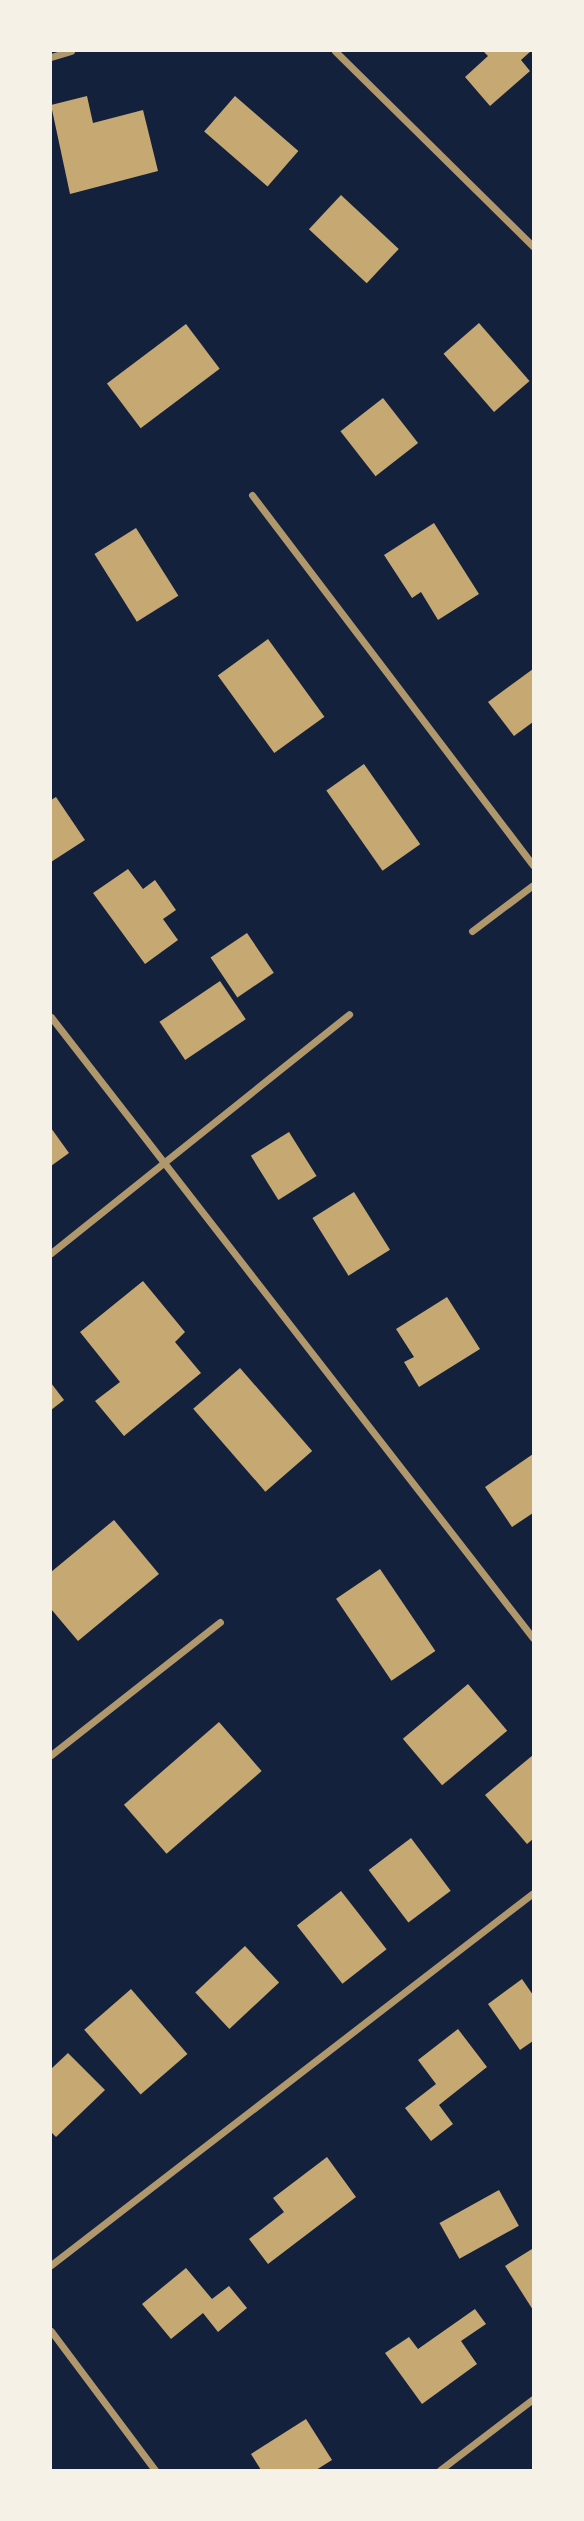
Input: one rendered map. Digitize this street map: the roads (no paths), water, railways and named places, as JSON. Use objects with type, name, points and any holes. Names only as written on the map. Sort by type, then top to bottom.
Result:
[{"type":"street","points":[[51,57],[71,51]]},
{"type":"street","points":[[335,51],[533,246]]},
{"type":"street","points":[[252,495],[533,865]]},
{"type":"street","points":[[472,932],[533,885]]},
{"type":"street","points":[[51,1252],[166,1164],[349,1014]]},
{"type":"street","points":[[51,1017],[533,1638]]},
{"type":"street","points":[[51,1755],[220,1622]]},
{"type":"street","points":[[51,2264],[533,1893]]},
{"type":"street","points":[[51,2331],[156,2470]]},
{"type":"street","points":[[440,2470],[533,2399]]}]
